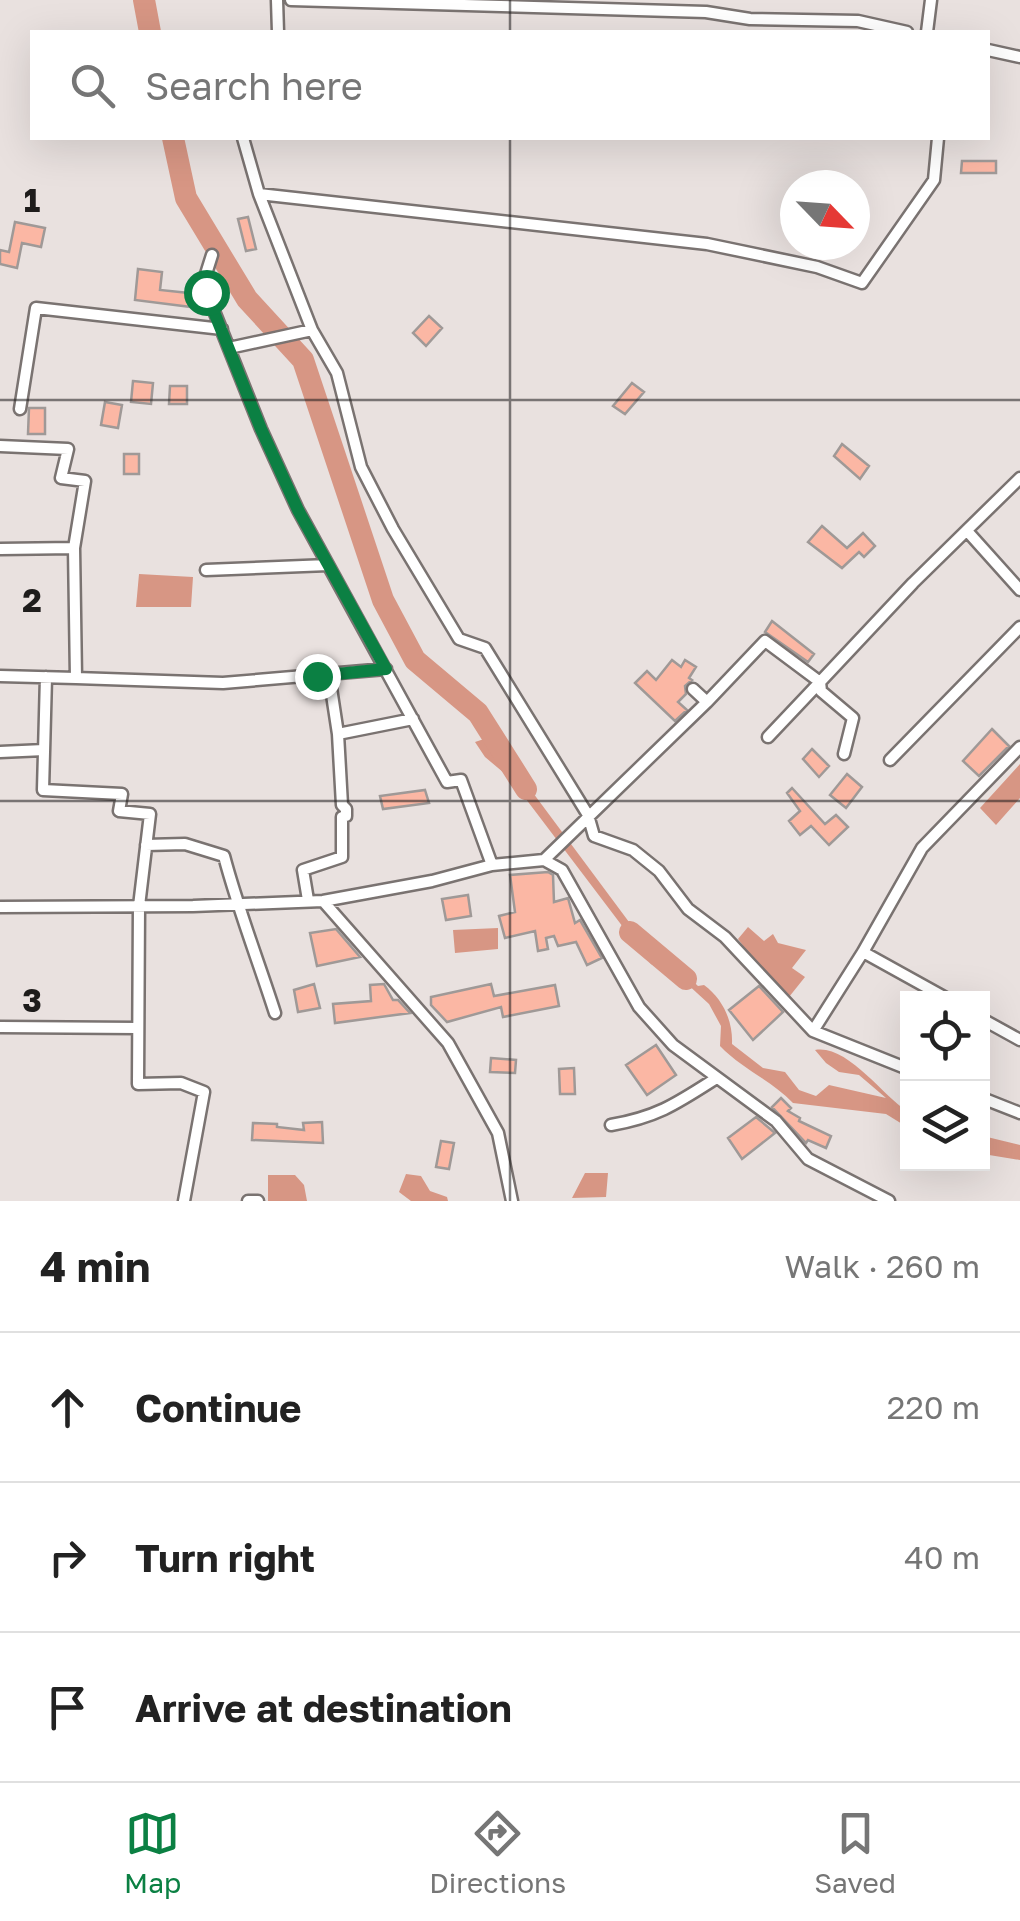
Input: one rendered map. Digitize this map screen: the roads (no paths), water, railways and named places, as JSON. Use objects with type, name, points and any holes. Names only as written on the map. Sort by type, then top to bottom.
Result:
[{"type":"street","points":[[277,0],[278,30]]},
{"type":"street","points":[[291,0],[706,12],[750,19],[858,21],[897,30]]},
{"type":"street","points":[[927,30],[931,0]]},
{"type":"street","points":[[990,50],[1020,57]]},
{"type":"street","points":[[243,140],[259,194],[312,330],[337,373],[361,467],[393,530],[459,639],[485,648],[588,815],[594,836],[634,850],[659,871],[688,908],[724,937],[813,1031],[900,1066]]},
{"type":"street","points":[[259,194],[692,242],[817,266],[862,283],[934,180],[938,140]]},
{"type":"street","points":[[212,255],[206,292],[268,445],[298,510],[447,782],[461,780],[492,865]]},
{"type":"street","points":[[20,409],[36,308],[222,328]]},
{"type":"street","points":[[229,348],[312,330]]},
{"type":"street","points":[[0,446],[68,449],[61,478],[85,480],[74,548],[76,678]]},
{"type":"street","points":[[768,737],[1020,478]]},
{"type":"street","points":[[968,532],[1020,590]]},
{"type":"street","points":[[0,549],[74,548]]},
{"type":"street","points":[[206,570],[328,565]]},
{"type":"street","points":[[890,760],[1020,626]]},
{"type":"street","points":[[544,860],[765,641],[820,682],[821,691],[853,718],[844,754]]},
{"type":"street","points":[[0,676],[223,684],[386,669]]},
{"type":"street","points":[[308,900],[304,870],[342,857],[342,817],[346,816],[329,675]]},
{"type":"street","points":[[46,677],[43,790],[122,794],[119,811],[150,814],[139,906],[138,1084],[181,1082],[204,1092],[184,1201]]},
{"type":"street","points":[[693,689],[707,702]]},
{"type":"street","points":[[338,734],[413,719]]},
{"type":"street","points":[[813,1031],[922,848],[1020,747]]},
{"type":"street","points":[[0,752],[44,750]]},
{"type":"street","points":[[146,845],[185,844],[224,856],[236,903],[249,930],[275,1013]]},
{"type":"street","points":[[0,907],[323,901],[432,881],[492,865],[544,860],[562,870],[639,1006],[673,1045],[776,1121],[808,1159],[890,1201]]},
{"type":"street","points":[[323,901],[456,1055],[498,1132],[512,1201]]},
{"type":"street","points":[[863,952],[933,991]]},
{"type":"street","points":[[990,1023],[1020,1040]]},
{"type":"street","points":[[0,1027],[137,1028]]},
{"type":"street","points":[[611,1125],[657,1114],[715,1079]]},
{"type":"street","points":[[990,1101],[1019,1110]]},
{"type":"street","points":[[248,1201],[258,1201]]},
{"type":"waterway","points":[[144,0],[150,30]]},
{"type":"waterway","points":[[173,140],[186,198],[247,299],[303,360],[383,600],[415,660],[478,713],[526,789]]},
{"type":"waterway","points":[[630,932],[686,979]]}]
